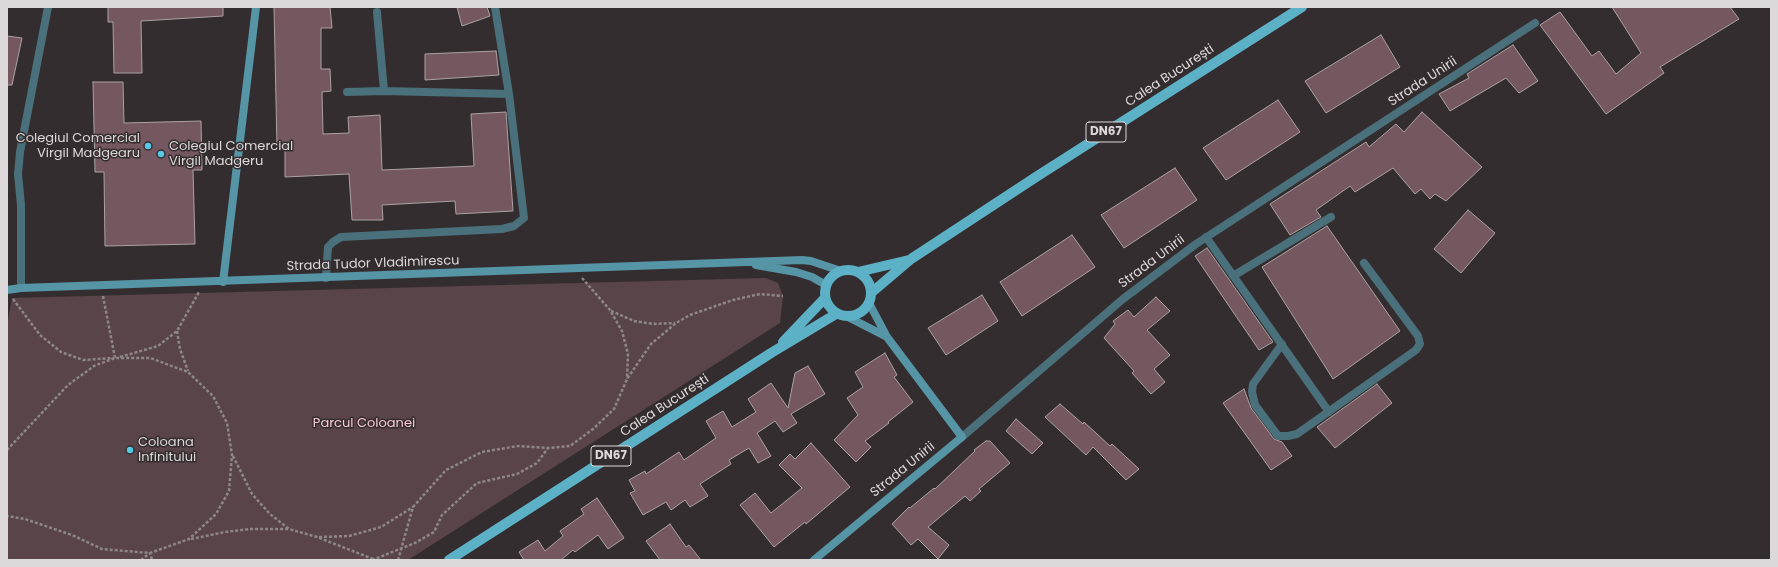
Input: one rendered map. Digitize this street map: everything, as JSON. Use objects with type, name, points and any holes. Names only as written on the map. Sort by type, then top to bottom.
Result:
[{"type":"main road","points":[[223,282],[256,7]]},
{"type":"main road","name":"Calea București","points":[[871,293],[911,259],[1056,164],[1302,7]]},
{"type":"main road","name":"Calea București","points":[[841,271],[849,270],[858,272],[911,259]]},
{"type":"main road","name":"Strada Tudor Vladimirescu","points":[[8,292],[21,288],[223,282],[802,260],[811,261],[841,271]]},
{"type":"main road","name":"Strada Tudor Vladimirescu","points":[[740,263],[796,272],[826,285]]},
{"type":"main road","points":[[841,271],[830,279],[826,285],[825,298],[827,304],[836,314],[848,317],[887,337]]},
{"type":"main road","points":[[848,317],[860,313],[869,304],[871,293],[870,284],[865,277],[858,272]]},
{"type":"main road","name":"Calea București","points":[[773,352],[825,298]]},
{"type":"main road","points":[[869,304],[887,337],[962,437]]},
{"type":"main road","name":"Calea București","points":[[449,560],[773,352],[836,314]]},
{"type":"main road","name":"Strada Unirii","points":[[814,560],[962,437]]},
{"type":"street","points":[[21,288],[21,205],[18,174],[20,152],[48,7]]},
{"type":"street","points":[[326,278],[328,247],[341,237],[502,229],[514,226],[524,218],[509,94],[495,7]]},
{"type":"street","points":[[377,12],[384,91]]},
{"type":"street","name":"Strada Unirii","points":[[962,437],[1123,299],[1206,237],[1535,23]]},
{"type":"street","points":[[347,92],[384,91],[509,94]]},
{"type":"street","points":[[1234,276],[1331,218]]},
{"type":"street","points":[[1206,237],[1329,412]]},
{"type":"street","points":[[1282,344],[1253,384],[1252,392],[1255,405],[1278,436],[1297,434],[1416,350],[1420,344],[1418,336],[1364,263]]},
{"type":"path","points":[[573,268],[610,310],[622,331],[628,354],[627,379]]},
{"type":"path","points":[[7,450],[68,385],[94,366],[115,358],[158,346],[177,331],[204,282]]},
{"type":"path","points":[[101,286],[115,358]]},
{"type":"path","points":[[8,292],[40,335],[61,352],[83,360],[150,358],[188,372],[213,396],[227,423],[232,455],[229,491],[216,514],[189,539]]},
{"type":"path","points":[[317,537],[349,536],[382,527],[413,508],[446,470],[482,452],[518,446],[548,448],[570,446],[593,429],[614,409],[627,379],[651,344],[676,323],[690,315],[733,300],[760,294],[783,296]]},
{"type":"path","points":[[610,310],[634,321],[653,324],[676,323]]},
{"type":"path","points":[[177,331],[180,349],[188,372]]},
{"type":"path","points":[[141,560],[150,553],[189,539],[250,529],[289,529],[317,537],[374,560],[401,550],[434,532],[442,514],[477,483],[517,474],[537,463],[548,448]]},
{"type":"path","points":[[232,455],[252,494],[270,514],[289,529]]},
{"type":"path","points":[[398,560],[413,508]]},
{"type":"path","points":[[7,516],[25,520],[72,535],[102,549],[150,553]]},
{"type":"path","points":[[150,553],[152,560]]},
{"type":"green space","name":"Parcul Coloanei","points":[[766,278],[778,283],[783,296],[780,323],[408,560],[7,560],[7,326],[12,298]]},
{"type":"building","points":[[108,7],[223,7],[223,16],[141,21],[142,73],[114,73],[113,22],[108,22]]},
{"type":"building","points":[[274,7],[330,7],[332,28],[321,28],[321,69],[330,69],[331,91],[322,92],[323,134],[349,133],[348,117],[380,115],[382,170],[474,166],[471,114],[506,112],[513,211],[456,214],[455,201],[382,205],[383,220],[352,220],[349,174],[285,177],[285,148],[277,148]]},
{"type":"building","points":[[457,7],[487,7],[490,16],[462,26]]},
{"type":"building","points":[[1612,7],[1730,7],[1739,19],[1660,67],[1664,73],[1606,114],[1540,25],[1560,12],[1592,56],[1599,51],[1616,74],[1641,53]]},
{"type":"building","points":[[1381,35],[1400,67],[1326,113],[1305,81]]},
{"type":"building","points":[[7,36],[22,38],[12,85],[7,85]]},
{"type":"building","points":[[1513,45],[1538,81],[1519,93],[1506,78],[1450,111],[1439,94],[1469,78],[1467,74]]},
{"type":"building","points":[[496,51],[499,75],[425,80],[425,54]]},
{"type":"building","name":"Colegiul Comercial Virgil Madgearu","points":[[93,82],[123,82],[124,123],[201,121],[202,170],[193,170],[195,244],[105,246],[104,172],[95,172]]},
{"type":"building","points":[[1278,100],[1300,132],[1226,180],[1203,148]]},
{"type":"building","points":[[1422,112],[1482,167],[1446,201],[1435,194],[1430,199],[1421,189],[1415,194],[1393,168],[1355,192],[1350,186],[1316,210],[1321,217],[1290,235],[1270,204],[1366,142],[1369,147],[1396,124],[1404,132]]},
{"type":"building","points":[[1175,168],[1197,200],[1124,248],[1101,215]]},
{"type":"building","points":[[1468,210],[1495,233],[1461,273],[1434,249]]},
{"type":"building","points":[[1327,226],[1400,331],[1333,379],[1262,267]]},
{"type":"building","points":[[1072,235],[1095,267],[1022,316],[1000,282]]},
{"type":"building","points":[[1207,248],[1273,342],[1259,350],[1195,256]]},
{"type":"building","points":[[982,295],[998,321],[946,355],[928,328]]},
{"type":"building","points":[[1156,297],[1170,311],[1147,330],[1170,355],[1154,369],[1165,382],[1151,394],[1132,373],[1134,371],[1104,338],[1115,324],[1113,321],[1128,310],[1134,317]]},
{"type":"building","points":[[885,353],[897,375],[894,377],[913,402],[865,441],[871,447],[856,462],[834,440],[858,415],[847,398],[863,387],[855,372]]},
{"type":"building","points":[[808,366],[825,394],[791,414],[797,423],[783,432],[775,421],[757,433],[771,456],[758,463],[749,448],[729,460],[731,464],[700,484],[708,496],[690,507],[685,500],[671,510],[666,502],[643,515],[630,493],[635,491],[629,480],[645,471],[646,474],[679,452],[684,460],[716,438],[706,421],[723,411],[732,427],[756,412],[748,399],[771,383],[788,408],[795,373]]},
{"type":"building","points":[[1377,384],[1392,403],[1335,448],[1317,427]]},
{"type":"building","points":[[1244,389],[1251,408],[1274,439],[1282,442],[1292,456],[1271,470],[1223,403]]},
{"type":"building","points":[[1060,404],[1083,424],[1084,422],[1110,446],[1112,444],[1139,469],[1126,480],[1093,447],[1086,455],[1045,417]]},
{"type":"building","points":[[1016,419],[1043,443],[1032,454],[1006,431]]},
{"type":"building","points":[[986,441],[990,441],[1010,463],[979,489],[981,491],[970,501],[965,496],[928,527],[949,545],[938,559],[918,539],[911,545],[892,524],[909,507],[910,508],[934,488],[935,489],[975,451],[974,450]]},
{"type":"building","points":[[811,443],[850,487],[806,524],[805,522],[774,547],[740,505],[755,493],[771,513],[802,488],[779,465],[790,454],[795,459]]},
{"type":"building","points":[[597,498],[624,538],[608,549],[598,535],[575,552],[573,550],[561,560],[524,560],[519,552],[538,540],[545,551],[563,536],[560,531],[584,514],[581,509]]},
{"type":"building","points":[[670,524],[686,547],[689,545],[701,560],[660,560],[646,541]]},
{"type":"place","name":"Colegiul Comercial Virgil Madgearu","points":[[148,146]]},
{"type":"place","name":"Colegiul Comercial Virgil Madgeru","points":[[161,154]]},
{"type":"place","name":"Coloana Infinitului","points":[[130,450]]}]
